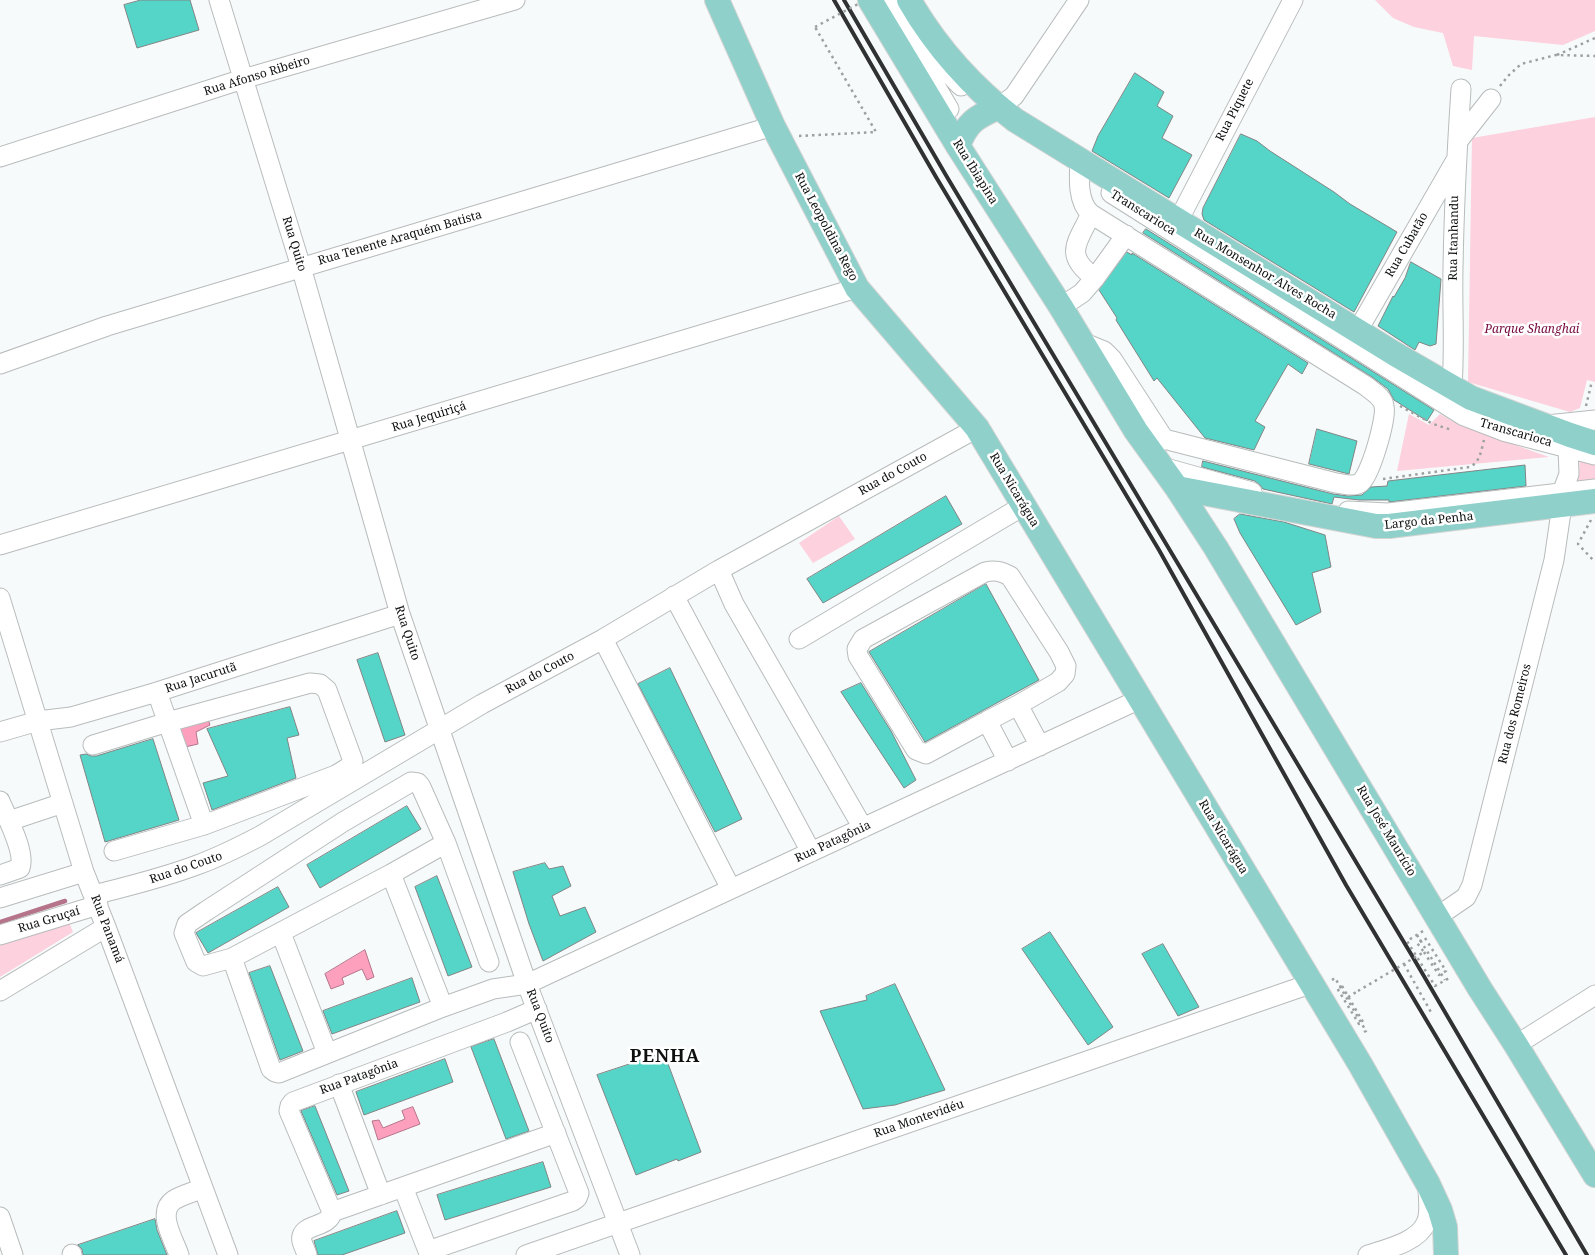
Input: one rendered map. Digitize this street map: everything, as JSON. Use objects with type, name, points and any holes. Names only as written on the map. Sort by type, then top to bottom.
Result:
[{"type":"main road","name":"Rua Leopoldina Rego","points":[[716,0],[777,134],[857,288],[977,428]]},
{"type":"main road","name":"Rua Ibiapina","points":[[875,1],[958,146],[1061,306],[1082,342],[1156,444],[1162,467],[1177,488]]},
{"type":"main road","name":"Rua Monsenhor Alves Rocha","points":[[913,7],[946,54],[993,109],[1015,120],[1080,166],[1178,220],[1395,354],[1452,386]]},
{"type":"main road","points":[[958,146],[970,124],[978,116],[993,109]]},
{"type":"main road","points":[[1452,386],[1471,398],[1595,443]]},
{"type":"main road","name":"Rua Nicarágua","points":[[977,428],[1360,1064],[1428,1184],[1440,1210],[1446,1227],[1446,1255]]},
{"type":"main road","name":"Largo da Penha","points":[[1177,488],[1376,526],[1389,526],[1562,499],[1593,510]]},
{"type":"main road","name":"Rua José Maurício","points":[[1177,488],[1216,548],[1480,989],[1595,1175]]},
{"type":"street","name":"Rua Quito","points":[[219,0],[301,267],[400,614],[527,984],[630,1255]]},
{"type":"street","name":"Rua Afonso Ribeiro","points":[[0,157],[243,79],[515,0]]},
{"type":"street","points":[[875,1],[916,34],[941,66],[973,99],[993,109],[1014,96],[1079,0]]},
{"type":"street","name":"Rua Piquete","points":[[1178,220],[1293,0]]},
{"type":"street","name":"Rua Itanhandu","points":[[1452,386],[1453,270],[1461,89]]},
{"type":"street","name":"Rua Cubatão","points":[[1358,330],[1457,150],[1491,99]]},
{"type":"street","name":"Rua Tenente Araquém Batista","points":[[0,364],[107,326],[301,267],[777,134]]},
{"type":"street","points":[[1080,166],[1082,200],[1087,210],[1092,214],[1366,386],[1381,398],[1384,404],[1385,415],[1372,460],[1365,478],[1358,484],[1336,483],[1156,444]]},
{"type":"street","name":"Transcarioca","points":[[1080,166],[1464,416],[1503,431],[1595,455]]},
{"type":"street","points":[[1092,214],[1079,238],[1075,251],[1080,265],[1095,278]]},
{"type":"street","points":[[1061,306],[1082,293],[1126,235]]},
{"type":"street","name":"Rua Jequiriçá","points":[[0,545],[857,288]]},
{"type":"street","points":[[1546,426],[1595,420]]},
{"type":"street","name":"Rua do Couto","points":[[96,900],[162,876],[197,866],[260,836],[482,704],[603,639],[719,570],[977,428]]},
{"type":"street","name":"Rua dos Romeiros","points":[[1447,910],[1466,897],[1472,885],[1554,560],[1562,499],[1569,474],[1568,448]]},
{"type":"street","points":[[1162,467],[1271,497],[1348,511],[1388,514],[1562,499],[1595,489]]},
{"type":"street","points":[[799,639],[1023,506]]},
{"type":"street","points":[[719,570],[734,604],[864,828]]},
{"type":"street","points":[[993,570],[1002,572],[1010,576],[1060,652],[1066,666],[1065,674],[1058,682],[1018,705],[926,754],[921,753],[916,750],[858,656],[857,649],[863,639],[985,572],[993,570]]},
{"type":"street","points":[[674,596],[811,852]]},
{"type":"street","name":"Rua Panamá","points":[[0,598],[84,872],[228,1255]]},
{"type":"street","name":"Rua Jacurutã","points":[[0,732],[38,721],[71,717],[157,692],[400,614]]},
{"type":"street","points":[[603,639],[731,889]]},
{"type":"street","points":[[93,745],[168,722],[310,683],[320,684],[327,690],[352,754],[353,761],[349,768],[336,775],[204,825],[114,851]]},
{"type":"street","points":[[157,692],[204,825]]},
{"type":"street","name":"Rua Patagônia","points":[[232,958],[271,1069],[279,1073],[443,1007],[493,989],[527,984],[1140,699]]},
{"type":"street","points":[[1018,705],[1040,746]]},
{"type":"street","points":[[987,721],[1008,761]]},
{"type":"street","points":[[446,842],[391,874],[232,958],[199,966],[184,933],[187,924],[343,822],[411,782],[418,783],[421,786],[446,842],[489,962]]},
{"type":"street","points":[[0,801],[11,827],[22,862],[20,868],[0,875]]},
{"type":"street","points":[[11,827],[65,809]]},
{"type":"street","points":[[0,898],[84,872]]},
{"type":"street","points":[[391,874],[443,1007]]},
{"type":"street","name":"Rua Gruçaí","points":[[0,935],[96,900]]},
{"type":"street","points":[[0,991],[106,927]]},
{"type":"street","points":[[281,933],[327,1053]]},
{"type":"street","name":"Rua Montevidéu","points":[[532,1254],[1312,982]]},
{"type":"street","points":[[1516,1045],[1595,995]]},
{"type":"street","name":"Rua Patagônia","points":[[332,1212],[289,1111],[293,1102],[537,1009]]},
{"type":"street","points":[[403,1187],[422,1253],[578,1198],[578,1193],[556,1133],[520,1042]]},
{"type":"street","points":[[340,1084],[381,1194]]},
{"type":"street","points":[[308,1255],[301,1238],[302,1235],[305,1231],[328,1220],[332,1212],[556,1133]]},
{"type":"street","points":[[1368,1255],[1404,1243],[1422,1229],[1429,1213],[1428,1184]]},
{"type":"street","points":[[179,1255],[167,1222],[166,1213],[169,1205],[175,1199],[204,1188]]},
{"type":"street","points":[[0,1217],[14,1255]]},
{"type":"path","points":[[777,134],[795,137],[876,132],[815,27],[875,1]]},
{"type":"path","points":[[1491,99],[1508,76],[1521,64],[1556,55],[1595,38]]},
{"type":"path","points":[[1556,55],[1595,56]]},
{"type":"path","points":[[1587,400],[1592,381]]},
{"type":"path","points":[[1365,478],[1380,480],[1470,467],[1479,459],[1485,439]]},
{"type":"path","points":[[1593,510],[1578,544],[1595,562]]},
{"type":"path","points":[[1418,935],[1445,980],[1435,986],[1407,941],[1425,930]]},
{"type":"path","points":[[1425,938],[1435,954],[1446,971],[1439,975],[1417,942],[1425,938]]},
{"type":"path","points":[[1348,996],[1424,952]]},
{"type":"path","points":[[1431,956],[1435,954]]},
{"type":"path","points":[[1404,964],[1432,1014]]},
{"type":"path","points":[[1335,978],[1366,1031]]},
{"type":"path","points":[[1342,986],[1348,996],[1363,1022],[1358,1024],[1338,988],[1342,986]]},
{"type":"green space","points":[[1375,0],[1595,0],[1595,31],[1563,45],[1474,36],[1472,70],[1453,66],[1443,33],[1414,27],[1393,18]]},
{"type":"green space","name":"Parque Shanghai","points":[[1595,117],[1595,382],[1587,380],[1580,408],[1570,412],[1468,382],[1472,138]]},
{"type":"green space","points":[[1409,414],[1429,425],[1440,414],[1459,425],[1549,457],[1397,471]]},
{"type":"green space","points":[[1580,456],[1595,460],[1595,485],[1577,486]]},
{"type":"green space","points":[[839,516],[855,539],[813,563],[799,543]]},
{"type":"green space","points":[[69,922],[73,932],[0,977],[0,942]]},
{"type":"shaded area","points":[[207,716],[210,725],[196,732],[198,744],[181,748],[174,728]]},
{"type":"shaded area","points":[[365,950],[374,977],[367,980],[362,969],[342,978],[344,984],[331,989],[325,974]]},
{"type":"shaded area","points":[[413,1107],[420,1124],[378,1140],[372,1121],[379,1120],[383,1128],[405,1119],[402,1111]]},
{"type":"building","points":[[141,0],[190,0],[199,30],[137,48],[124,5]]},
{"type":"building","points":[[1135,73],[1164,92],[1157,106],[1173,116],[1162,138],[1192,155],[1169,198],[1092,151],[1098,136]]},
{"type":"building","points":[[1241,134],[1257,141],[1350,204],[1397,232],[1354,312],[1204,220],[1203,208]]},
{"type":"building","points":[[1146,229],[1434,410],[1427,421],[1394,400],[1388,389],[1372,377],[1143,233]]},
{"type":"building","points":[[1127,252],[1132,255],[1132,253],[1308,363],[1302,374],[1288,364],[1255,421],[1265,427],[1254,450],[1205,438],[1157,378],[1154,381],[1099,290]]},
{"type":"building","points":[[1411,262],[1441,279],[1436,344],[1430,346],[1419,342],[1415,350],[1378,326],[1393,296],[1405,278]]},
{"type":"building","points":[[1317,429],[1357,441],[1349,474],[1309,464]]},
{"type":"building","points":[[1203,461],[1333,494],[1348,496],[1362,495],[1371,487],[1387,486],[1388,481],[1525,465],[1526,486],[1389,502],[1389,500],[1359,500],[1334,497],[1332,504],[1263,489],[1255,481],[1202,467]]},
{"type":"building","points":[[946,496],[962,524],[823,603],[807,579]]},
{"type":"building","points":[[1240,514],[1284,522],[1325,535],[1331,567],[1312,573],[1321,612],[1296,625],[1240,533],[1234,519]]},
{"type":"building","points":[[986,584],[1039,680],[925,742],[869,652]]},
{"type":"building","points":[[378,653],[405,735],[385,742],[357,660]]},
{"type":"building","points":[[670,668],[742,819],[715,832],[638,684]]},
{"type":"building","points":[[861,683],[891,731],[916,780],[904,788],[841,692]]},
{"type":"building","points":[[290,707],[299,735],[287,738],[296,778],[212,810],[203,783],[228,776],[207,729]]},
{"type":"building","points":[[153,739],[179,820],[105,842],[80,755],[96,756]]},
{"type":"building","points":[[407,806],[421,829],[320,888],[307,865]]},
{"type":"building","points":[[545,863],[549,869],[563,866],[571,886],[552,896],[560,916],[585,907],[596,932],[543,961],[513,872]]},
{"type":"building","points":[[437,876],[472,967],[448,976],[415,887]]},
{"type":"building","points":[[278,887],[289,907],[208,953],[196,933]]},
{"type":"building","points":[[1050,932],[1113,1027],[1088,1045],[1022,949]]},
{"type":"building","points":[[1163,944],[1199,1007],[1178,1016],[1142,954]]},
{"type":"building","points":[[270,966],[303,1051],[280,1060],[249,973]]},
{"type":"building","points":[[412,978],[420,1002],[332,1034],[323,1011]]},
{"type":"building","points":[[895,984],[945,1090],[895,1105],[863,1109],[820,1011],[867,1000],[866,996]]},
{"type":"building","points":[[494,1039],[529,1131],[506,1139],[471,1047]]},
{"type":"building","points":[[664,1053],[701,1152],[636,1175],[597,1075]]},
{"type":"building","points":[[445,1059],[453,1082],[364,1115],[356,1092]]},
{"type":"building","points":[[315,1106],[349,1191],[337,1195],[301,1111]]},
{"type":"building","points":[[543,1162],[551,1187],[445,1220],[437,1195]]},
{"type":"building","points":[[397,1211],[405,1233],[342,1255],[318,1255],[314,1241]]},
{"type":"building","points":[[155,1219],[157,1230],[167,1255],[83,1255],[82,1249],[78,1245]]},
{"type":"waterway","points":[[0,922],[65,901]]},
{"type":"railway","points":[[834,0],[936,177],[1159,550],[1346,885],[1566,1255]]},
{"type":"railway","points":[[844,0],[947,177],[1411,954],[1587,1255]]},
{"type":"district","name":"PENHA","points":[[665,1057]]}]
